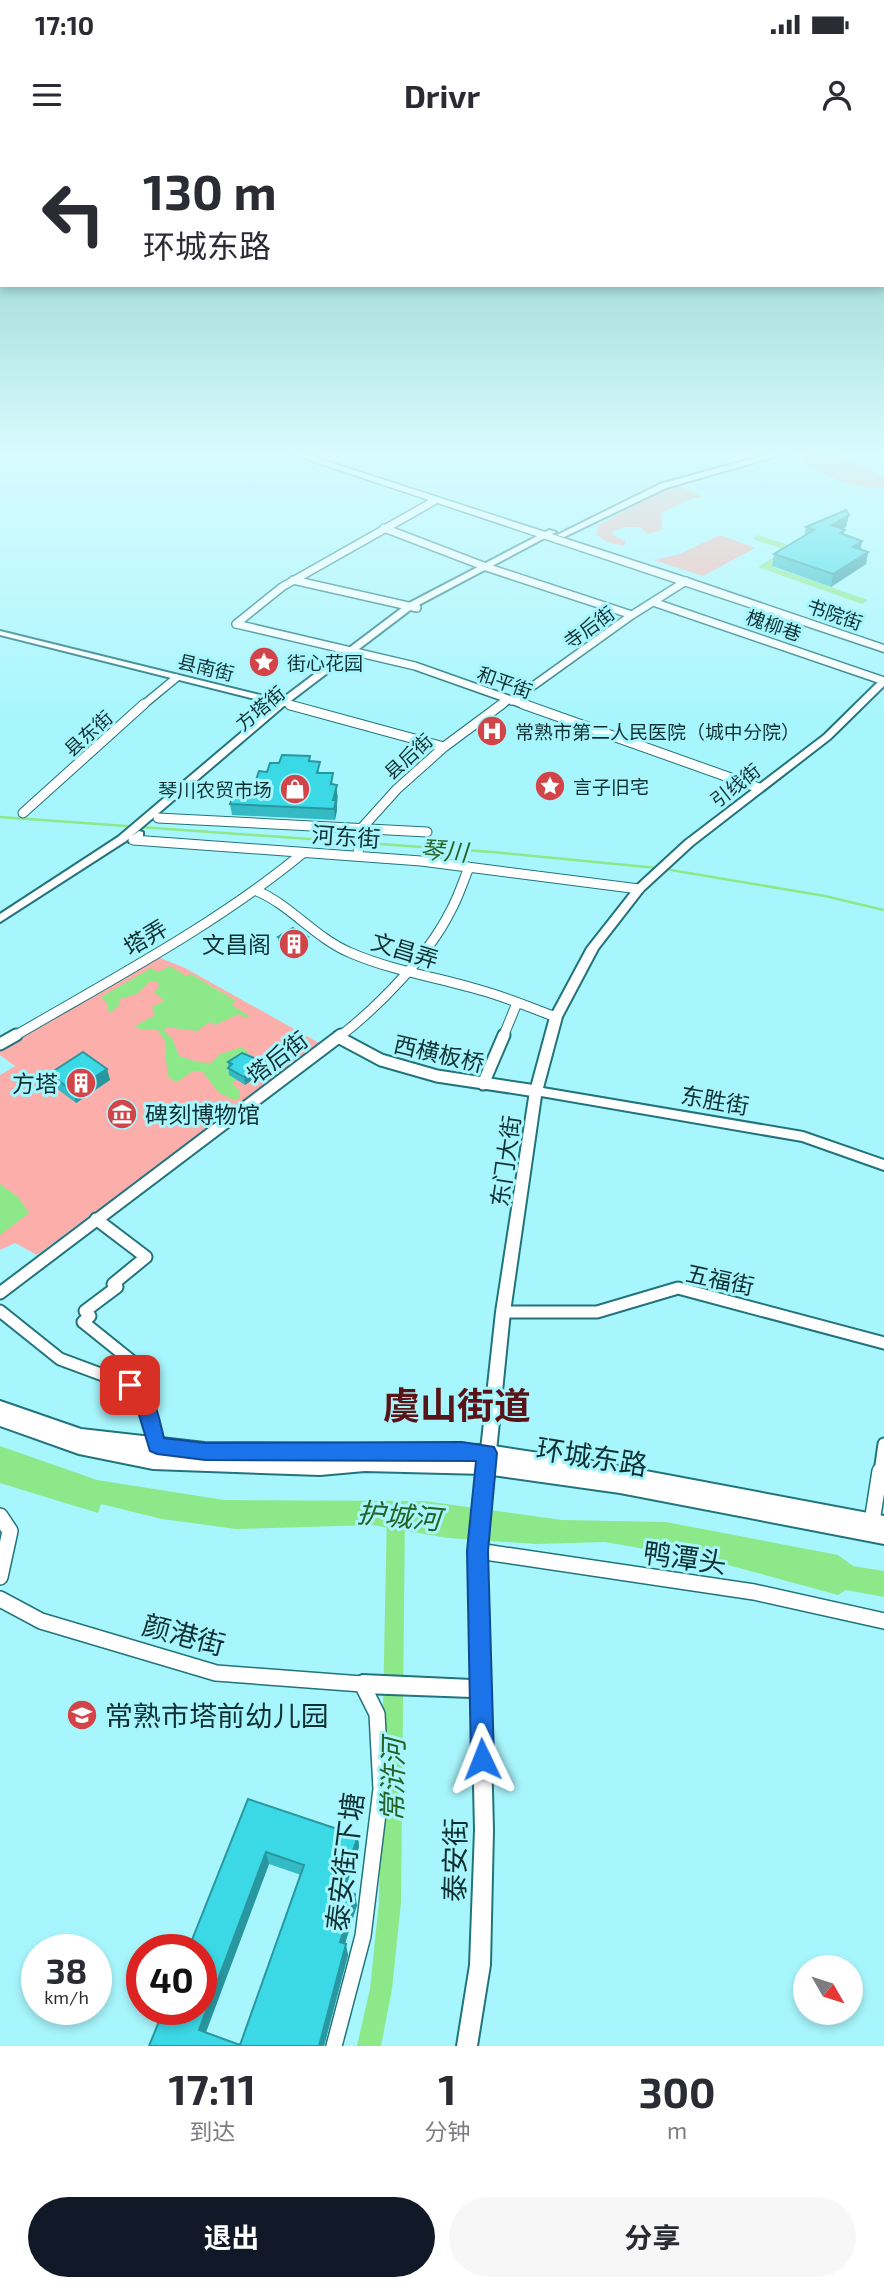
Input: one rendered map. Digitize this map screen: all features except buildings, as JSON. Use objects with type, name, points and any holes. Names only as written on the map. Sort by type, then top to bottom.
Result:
[{"type":"main road","name":"书院街","points":[[576,543],[884,649]]},
{"type":"main road","name":"书院街","points":[[579,543],[703,580],[884,643]]},
{"type":"main road","name":"环城东路","points":[[0,1408],[81,1436],[155,1453]]},
{"type":"main road","name":"环城东路","points":[[0,1419],[79,1446],[320,1467],[365,1463],[486,1460],[877,1528]]},
{"type":"street","points":[[293,580],[358,543]]},
{"type":"street","points":[[424,543],[632,615]]},
{"type":"street","name":"方塔街","points":[[0,926],[142,829],[286,704],[413,607],[538,543]]},
{"type":"street","points":[[293,580],[413,607]]},
{"type":"street","name":"和平街","points":[[293,580],[236,624],[415,666],[759,788]]},
{"type":"street","name":"寺后街","points":[[510,701],[632,615],[686,581]]},
{"type":"street","name":"槐柳巷","points":[[653,602],[884,681]]},
{"type":"street","name":"县南街","points":[[0,633],[286,704],[444,747]]},
{"type":"street","name":"县东街","points":[[23,813],[133,713],[176,678]]},
{"type":"street","name":"引线街","points":[[639,889],[759,788],[827,737],[884,681]]},
{"type":"street","name":"县后街","points":[[360,834],[397,789],[444,747],[510,701]]},
{"type":"street","name":"方塔街","points":[[0,919],[142,829],[286,704]]},
{"type":"street","name":"河东街","points":[[142,829],[360,834],[427,832]]},
{"type":"street","name":"河东街","points":[[142,829],[303,852],[469,867],[639,889]]},
{"type":"street","points":[[358,855],[360,834]]},
{"type":"street","name":"塔弄","points":[[0,1044],[257,891],[303,852]]},
{"type":"street","name":"塔后街","points":[[0,1293],[371,1012],[426,950],[451,911],[469,867]]},
{"type":"street","name":"东门大街","points":[[486,1460],[503,1312],[536,1091],[556,1017],[593,948],[639,889]]},
{"type":"street","name":"文昌弄","points":[[257,891],[278,900],[324,938],[348,952],[405,973],[480,990],[556,1017]]},
{"type":"street","points":[[483,1084],[517,1003]]},
{"type":"street","points":[[0,1029],[12,1037]]},
{"type":"street","name":"西横板桥","points":[[338,1037],[381,1060],[437,1076],[536,1091]]},
{"type":"street","name":"东胜街","points":[[536,1091],[803,1137],[884,1164]]},
{"type":"street","points":[[96,1219],[146,1257],[113,1284],[117,1287],[85,1311],[90,1316],[83,1322],[149,1375],[134,1390]]},
{"type":"street","name":"五福街","points":[[503,1312],[597,1312],[678,1288],[884,1343]]},
{"type":"street","points":[[0,1311],[60,1359],[112,1377],[143,1398],[155,1453]]},
{"type":"street","points":[[877,1528],[884,1444]]},
{"type":"street","name":"泰安街","points":[[467,2046],[480,1965],[481,1938],[484,1830],[478,1551],[486,1460]]},
{"type":"street","points":[[0,1516],[10,1531],[0,1577]]},
{"type":"street","name":"鸭潭头","points":[[478,1551],[754,1592],[884,1621]]},
{"type":"street","name":"颜港街","points":[[0,1599],[41,1621],[216,1673],[362,1684]]},
{"type":"street","points":[[362,1684],[480,1689]]},
{"type":"street","name":"泰安街下塘","points":[[334,2046],[363,1936],[381,1789],[377,1714],[362,1684]]},
{"type":"shaded area","points":[[703,543],[741,543],[755,548],[703,576],[653,560],[680,554]]},
{"type":"shaded area","points":[[153,955],[185,968],[321,1044],[37,1255],[15,1243],[0,1250],[0,1075],[15,1066],[0,1055],[0,1044]]},
{"type":"water","points":[[765,543],[782,543],[800,549],[773,567],[868,600],[862,604],[758,567],[786,550]]},
{"type":"water","points":[[170,966],[186,976],[191,974],[236,1001],[232,1005],[249,1016],[246,1018],[239,1014],[215,1025],[210,1022],[197,1031],[166,1027],[164,1031],[172,1038],[179,1056],[198,1062],[211,1063],[220,1054],[242,1047],[254,1058],[232,1084],[240,1090],[240,1098],[234,1100],[219,1093],[202,1071],[193,1071],[177,1082],[169,1078],[165,1040],[156,1029],[142,1030],[135,1026],[155,1015],[152,1007],[164,1001],[154,992],[159,986],[158,982],[150,981],[137,994],[119,999],[119,1005],[110,1013],[108,1004],[101,997],[151,968],[158,972]]},
{"type":"water","points":[[0,1184],[18,1197],[29,1213],[0,1235]]},
{"type":"water","name":"护城河","points":[[0,1446],[97,1480],[224,1500],[424,1501],[562,1520],[666,1522],[838,1555],[853,1566],[884,1571],[884,1597],[846,1590],[838,1595],[713,1561],[605,1542],[536,1544],[448,1538],[372,1525],[236,1529],[162,1519],[101,1504],[98,1513],[0,1483]]},
{"type":"waterway","name":"琴川","points":[[0,817],[492,852],[657,868]]},
{"type":"waterway","name":"琴川","points":[[665,869],[825,896],[884,910]]},
{"type":"waterway","name":"常浒河","points":[[369,2046],[381,1989],[390,1902],[396,1513]]},
{"type":"place","name":"街心花园","points":[[264,662]]},
{"type":"place","name":"常熟市第二人民医院（城中分院）","points":[[492,731]]},
{"type":"place","name":"言子旧宅","points":[[550,786]]},
{"type":"place","name":"琴川农贸市场","points":[[295,789]]},
{"type":"place","name":"文昌阁","points":[[294,944]]},
{"type":"place","name":"方塔","points":[[81,1083]]},
{"type":"place","name":"碑刻博物馆","points":[[122,1114]]},
{"type":"place","name":"常熟市塔前幼儿园","points":[[82,1715]]},
{"type":"district","name":"虞山街道","points":[[457,1404]]},
{"type":"route","points":[[130,1385],[143,1398],[157,1445],[205,1451],[487,1453],[478,1551],[482,1759]]}]
